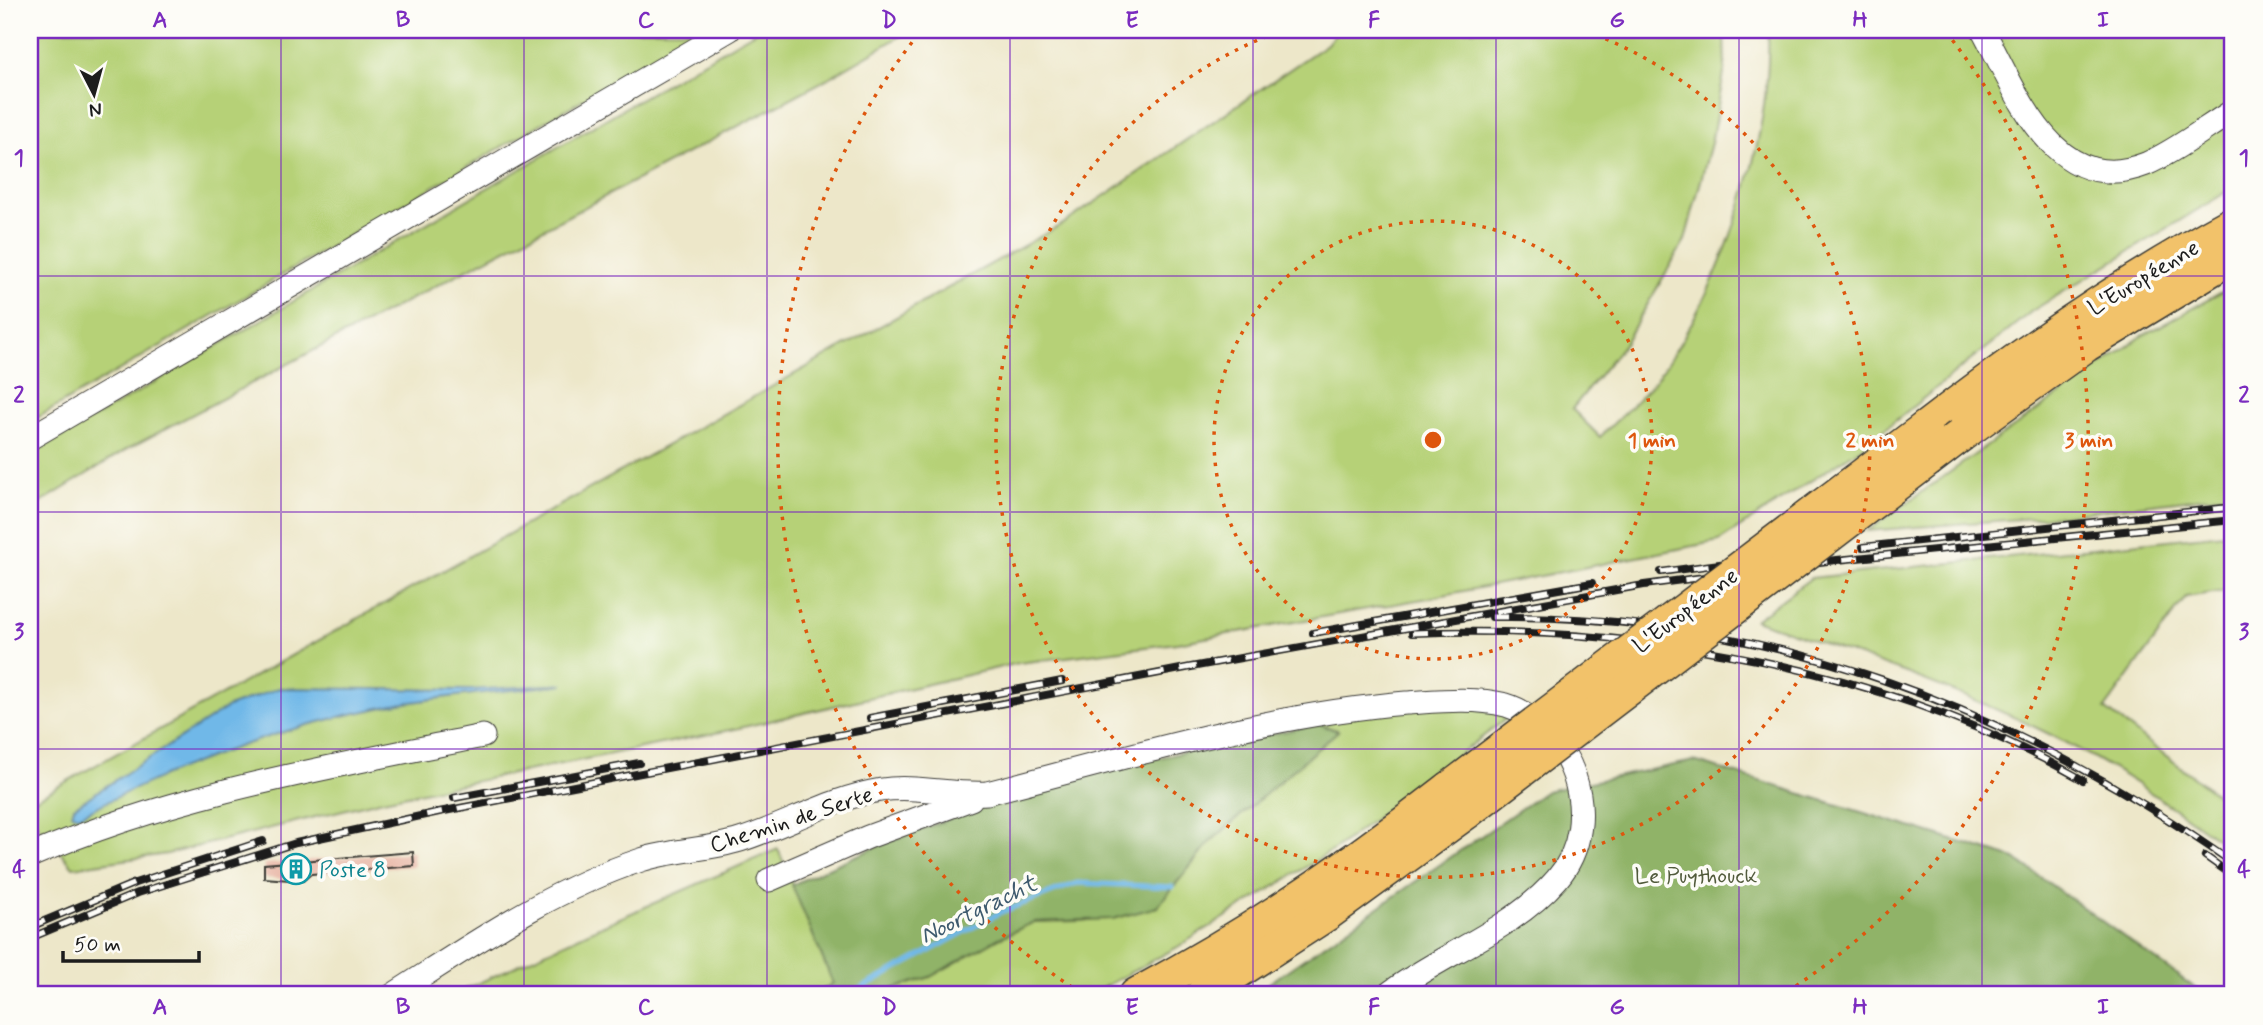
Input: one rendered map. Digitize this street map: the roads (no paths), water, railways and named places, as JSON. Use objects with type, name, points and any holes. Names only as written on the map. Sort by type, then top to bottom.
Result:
[{"type":"highway","name":"L'Européenne","points":[[1202,995],[1327,914],[1459,800],[1925,428],[2070,321],[2233,223]]},
{"type":"highway","name":"L'Européenne","points":[[1136,995],[1212,953],[1459,800],[2086,345],[2233,256]]},
{"type":"street","points":[[30,438],[729,30]]},
{"type":"street","points":[[1983,30],[2038,130],[2054,149],[2084,166],[2116,170],[2148,163],[2233,111]]},
{"type":"street","name":"Chemin de Serte","points":[[393,995],[537,904],[643,859],[738,841],[880,790],[987,793],[1176,744],[1357,708],[1448,701],[1486,702],[1514,708],[1553,740],[1569,762],[1580,807],[1578,842],[1563,872],[1521,911],[1387,995]]},
{"type":"street","points":[[30,856],[125,820],[204,795],[483,736]]},
{"type":"street","points":[[769,880],[868,837],[987,793]]},
{"type":"water","points":[[564,684],[406,703],[305,726],[189,765],[79,816],[72,814],[74,807],[228,707],[279,688],[470,690]]},
{"type":"waterway","name":"Noortgracht","points":[[849,995],[999,913],[1077,883],[1173,887]]},
{"type":"railway","points":[[1863,547],[2233,507]]},
{"type":"railway","points":[[30,938],[138,893],[296,843],[439,812],[1191,667],[1644,585],[1827,561],[2233,520]]},
{"type":"railway","points":[[1661,572],[1727,563]]},
{"type":"railway","points":[[1313,633],[1592,583]]},
{"type":"railway","points":[[1492,617],[1594,620],[1693,632],[1789,652],[1882,680],[1973,715],[2062,758],[2148,807],[2233,863]]},
{"type":"railway","points":[[1412,633],[1499,632],[1585,636],[1672,645],[1758,660],[1843,681],[1925,708],[2006,741],[2083,780]]},
{"type":"railway","points":[[870,718],[1062,681]]},
{"type":"railway","points":[[454,798],[639,763]]},
{"type":"railway","points":[[30,927],[135,883],[263,841]]},
{"type":"railway","points":[[2205,856],[2233,876]]},
{"type":"place","name":"Poste 8","points":[[296,869]]},
{"type":"park label","name":"Le Puythouck","points":[[1696,875]]}]
